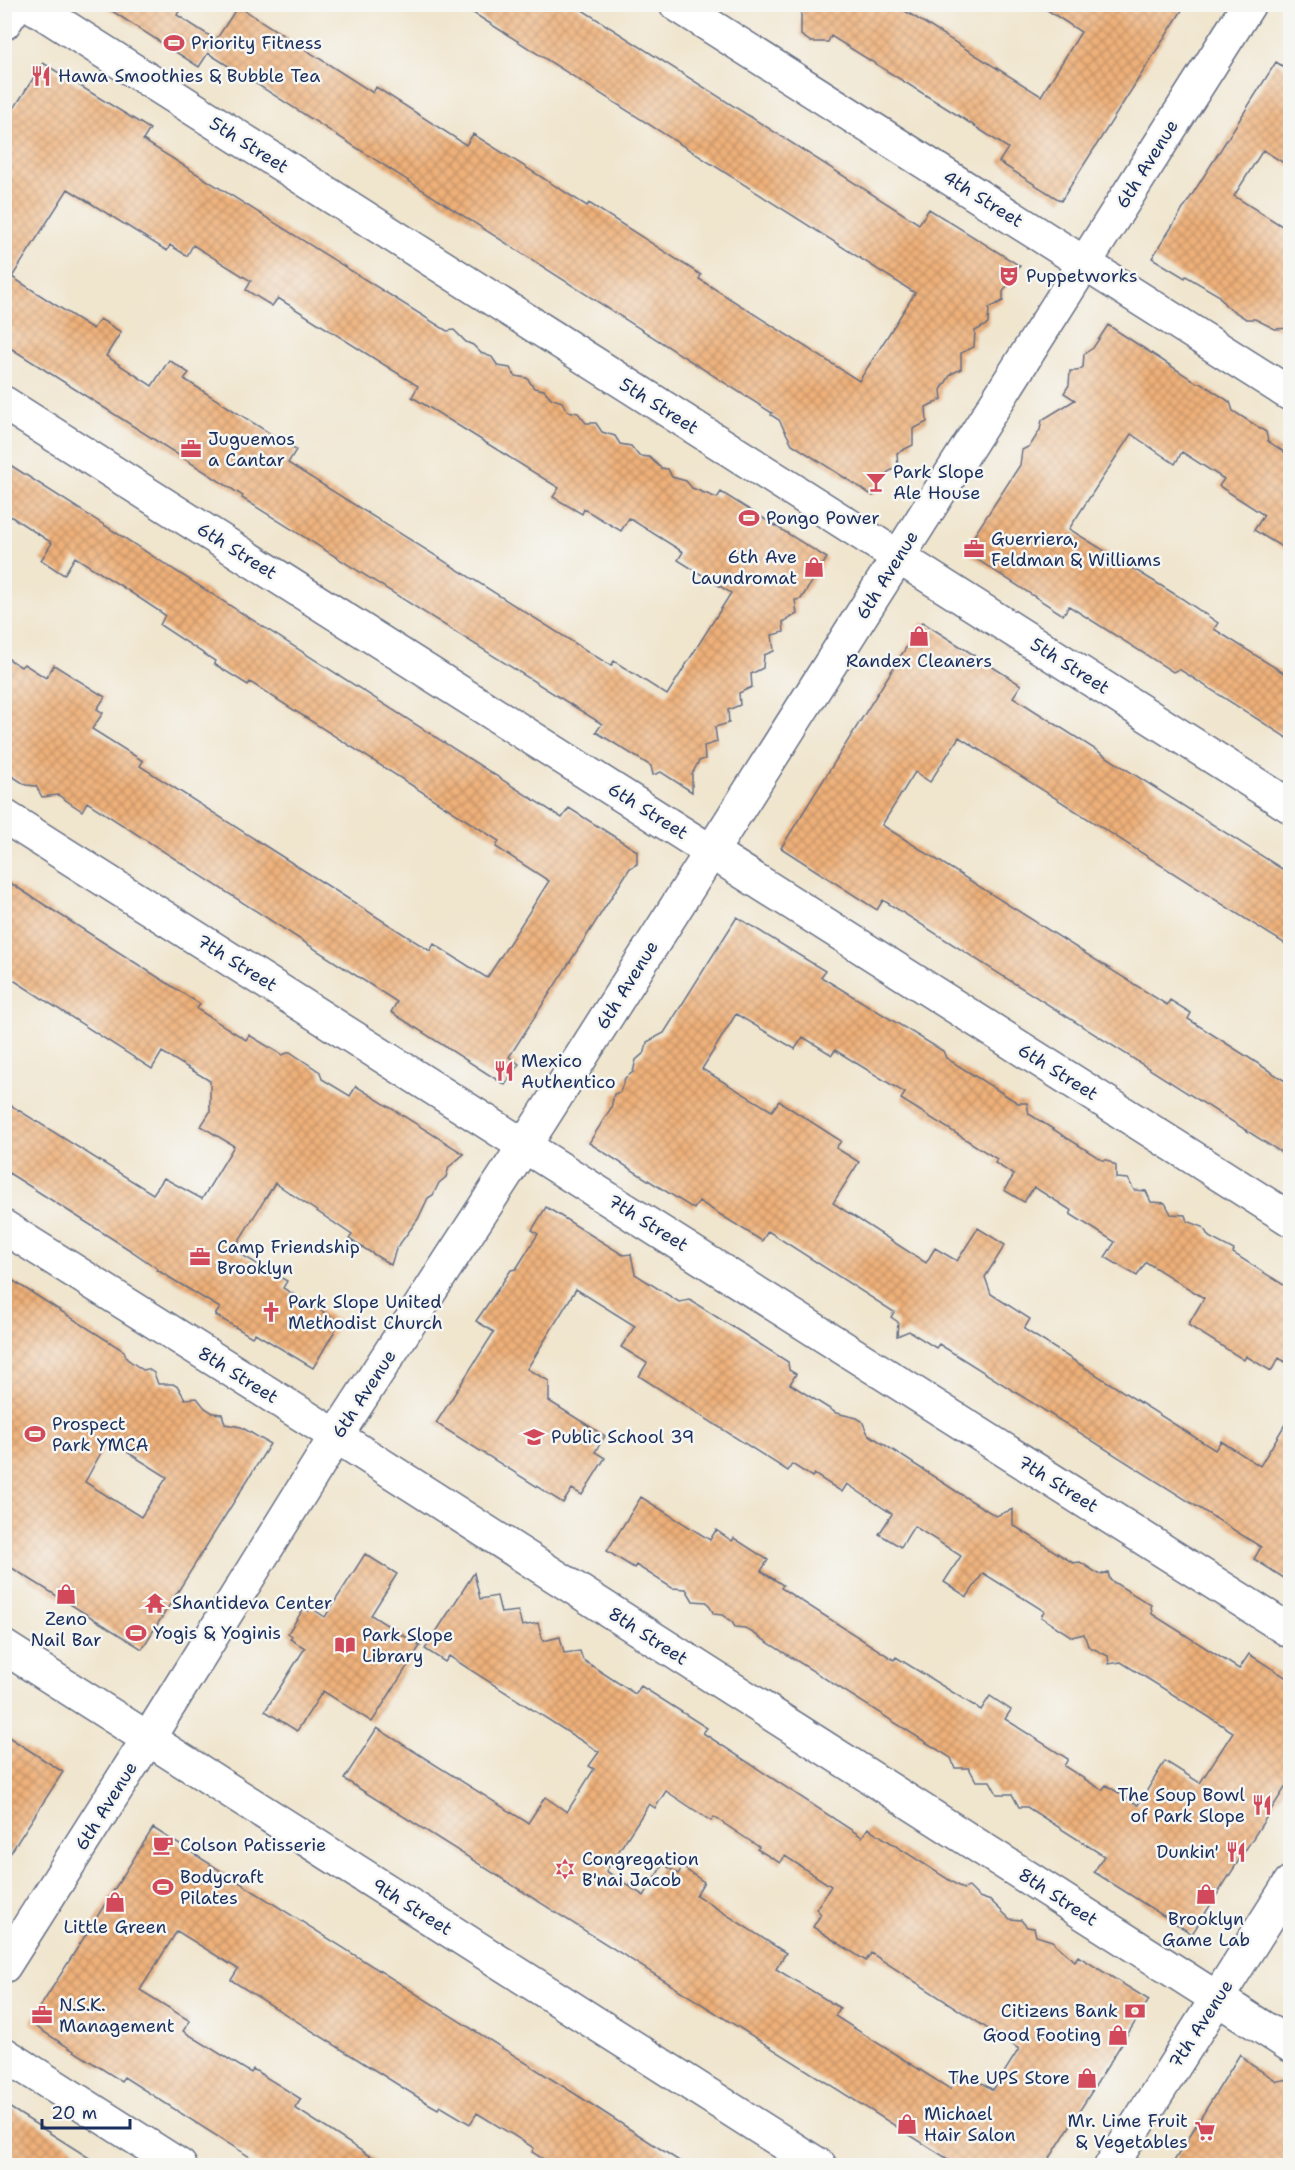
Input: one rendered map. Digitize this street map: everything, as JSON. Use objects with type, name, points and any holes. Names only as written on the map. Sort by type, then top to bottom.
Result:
[{"type":"street","points":[[4,23],[17,4]]},
{"type":"street","name":"5th Street","points":[[29,4],[1290,807]]},
{"type":"street","name":"4th Street","points":[[676,4],[1290,394]]},
{"type":"street","name":"6th Avenue","points":[[4,1966],[336,1436],[712,852],[1249,4]]},
{"type":"street","name":"6th Street","points":[[4,403],[1290,1220]]},
{"type":"street","name":"7th Street","points":[[4,816],[1290,1631]]},
{"type":"street","name":"8th Street","points":[[4,1227],[336,1436],[1290,2045]]},
{"type":"street","name":"9th Street","points":[[4,1647],[820,2166]]},
{"type":"street","name":"7th Avenue","points":[[1111,2166],[1290,1883]]},
{"type":"street","points":[[4,2054],[180,2166]]},
{"type":"building","points":[[101,4],[183,4],[177,15],[216,40],[238,6],[373,93],[376,87],[466,145],[473,134],[587,206],[589,203],[701,275],[699,279],[859,381],[915,293],[459,4],[573,4],[919,224],[929,209],[1020,266],[1003,292],[1003,301],[989,308],[988,324],[975,331],[974,347],[961,353],[961,369],[951,374],[941,390],[942,399],[926,407],[927,422],[913,429],[913,445],[897,453],[898,467],[888,472],[873,496],[792,444],[779,420],[771,415],[772,413],[230,67],[208,53],[199,67]]},
{"type":"building","points":[[801,4],[894,4],[1041,96],[1081,32],[1038,4],[1186,4],[1061,201],[999,162],[1008,148],[959,116],[831,36],[828,42],[811,42],[801,35]]},
{"type":"building","points":[[1276,62],[1290,71],[1290,167],[1263,150],[1234,196],[1290,231],[1290,328],[1275,329],[1255,319],[1246,319],[1226,306],[1218,295],[1152,258]]},
{"type":"building","points":[[43,63],[150,129],[143,140],[447,331],[454,330],[481,353],[492,357],[498,366],[510,368],[515,376],[527,378],[534,388],[544,390],[551,398],[562,402],[567,411],[578,413],[586,423],[596,423],[602,432],[615,436],[620,444],[631,446],[639,456],[649,457],[661,468],[668,469],[672,477],[686,481],[692,488],[717,498],[721,492],[827,558],[801,599],[795,600],[797,614],[783,622],[784,632],[772,635],[774,651],[764,655],[763,668],[751,674],[752,687],[739,693],[740,705],[728,710],[729,723],[715,727],[717,742],[704,746],[705,759],[699,761],[692,774],[692,792],[661,772],[653,775],[651,766],[596,732],[602,724],[242,498],[243,496],[4,344],[4,124]],"holes":[[[68,189],[167,251],[170,245],[187,256],[193,245],[251,281],[246,290],[272,306],[278,298],[418,386],[412,397],[559,488],[553,497],[582,514],[584,509],[621,531],[629,518],[683,552],[678,560],[731,593],[667,695],[614,661],[611,666],[288,463],[296,450],[184,379],[189,373],[169,360],[152,386],[106,356],[121,332],[100,319],[93,329],[12,277]]]},
{"type":"building","points":[[1108,325],[1230,402],[1233,411],[1266,432],[1268,441],[1290,456],[1290,552],[1254,530],[1264,515],[1219,486],[1224,479],[1182,452],[1175,464],[1131,434],[1069,529],[1181,598],[1218,623],[1214,629],[1290,677],[1290,740],[1179,669],[1173,672],[1069,606],[1063,615],[964,551],[1020,465],[1022,450],[1030,446],[1040,430],[1042,420],[1075,400],[1064,393],[1069,385],[1070,371],[1077,371],[1083,367],[1084,354],[1093,348]]},
{"type":"building","points":[[4,461],[562,818],[569,808],[637,851],[637,864],[630,868],[509,1057],[519,1064],[505,1085],[391,1012],[397,1002],[87,802],[82,811],[58,795],[42,797],[36,786],[26,785],[4,771],[4,656],[21,667],[24,664],[46,678],[54,665],[105,697],[97,709],[103,713],[92,729],[143,761],[140,766],[430,951],[434,944],[487,978],[549,881],[496,847],[499,841],[250,682],[248,685],[214,664],[215,661],[160,625],[165,615],[121,586],[75,557],[64,575],[41,560],[52,543],[4,512]]},
{"type":"building","points":[[922,622],[1021,685],[1013,697],[1290,874],[1290,947],[959,737],[930,782],[915,772],[882,825],[1167,1005],[1170,1000],[1191,1013],[1188,1019],[1290,1084],[1290,1158],[883,900],[877,910],[781,848]]},
{"type":"building","points":[[4,879],[200,1004],[197,1009],[246,1040],[249,1035],[282,1055],[290,1052],[320,1072],[322,1079],[350,1096],[356,1086],[464,1154],[449,1167],[446,1177],[439,1183],[433,1195],[428,1198],[418,1219],[396,1249],[391,1265],[349,1239],[352,1235],[275,1183],[233,1250],[287,1281],[283,1288],[340,1322],[313,1368],[255,1333],[252,1337],[215,1315],[220,1308],[157,1270],[130,1250],[4,1170],[4,1101],[153,1194],[164,1178],[202,1199],[234,1146],[201,1126],[210,1112],[210,1081],[162,1052],[152,1069],[4,974]]},
{"type":"building","points":[[737,917],[825,971],[821,977],[943,1051],[946,1058],[1018,1103],[1027,1103],[1029,1114],[1102,1160],[1107,1160],[1116,1166],[1116,1178],[1128,1179],[1134,1190],[1146,1191],[1151,1202],[1165,1203],[1171,1214],[1185,1215],[1187,1221],[1203,1227],[1209,1237],[1234,1250],[1233,1253],[1290,1289],[1290,1365],[1279,1358],[1271,1371],[1246,1356],[1244,1360],[1188,1325],[1204,1298],[1146,1262],[1137,1276],[1105,1257],[1115,1242],[1070,1214],[1072,1211],[1034,1187],[1024,1202],[1004,1190],[1014,1175],[995,1163],[997,1159],[901,1099],[905,1093],[835,1050],[832,1055],[803,1037],[795,1049],[736,1014],[702,1069],[772,1111],[779,1101],[841,1141],[836,1148],[859,1162],[833,1203],[926,1263],[935,1248],[957,1261],[978,1228],[1005,1245],[985,1277],[991,1294],[1030,1319],[1024,1329],[1215,1450],[1221,1441],[1260,1466],[1290,1416],[1290,1582],[1254,1559],[1261,1547],[939,1344],[936,1348],[909,1331],[897,1336],[898,1322],[891,1317],[894,1312],[768,1231],[762,1241],[699,1201],[694,1209],[589,1143],[611,1108],[614,1094],[620,1092],[625,1078],[633,1072],[636,1060],[645,1052],[647,1042],[664,1033]]},
{"type":"building","points":[[546,1207],[623,1255],[631,1254],[635,1274],[679,1302],[690,1300],[788,1362],[789,1370],[796,1374],[790,1384],[836,1413],[862,1421],[868,1434],[965,1497],[996,1516],[1013,1509],[1013,1525],[1073,1563],[1080,1562],[1100,1575],[1108,1572],[1110,1580],[1151,1605],[1152,1614],[1239,1669],[1249,1654],[1290,1680],[1290,1780],[1192,1934],[1094,1872],[1104,1856],[1027,1807],[1019,1807],[1012,1794],[997,1794],[990,1781],[976,1781],[969,1768],[955,1768],[951,1758],[745,1628],[735,1627],[722,1615],[714,1614],[707,1602],[693,1601],[686,1589],[672,1588],[636,1565],[634,1568],[607,1551],[641,1497],[710,1540],[716,1530],[732,1541],[734,1538],[768,1560],[761,1571],[783,1585],[781,1588],[894,1660],[896,1657],[981,1710],[990,1696],[1011,1710],[1005,1719],[1068,1759],[1064,1766],[1102,1790],[1106,1785],[1138,1805],[1165,1761],[1200,1783],[1233,1732],[1121,1662],[1109,1664],[1108,1656],[1088,1646],[1084,1634],[1072,1637],[1041,1617],[1044,1611],[983,1573],[967,1597],[944,1582],[961,1556],[914,1526],[901,1547],[879,1534],[892,1514],[847,1484],[842,1492],[814,1474],[812,1477],[792,1464],[788,1471],[639,1376],[647,1363],[621,1347],[635,1326],[576,1289],[527,1369],[549,1381],[549,1401],[605,1436],[595,1452],[605,1458],[582,1495],[572,1489],[563,1503],[436,1423],[494,1332],[476,1321],[511,1270],[516,1269],[538,1234],[532,1230]]},
{"type":"building","points":[[4,1275],[124,1351],[127,1359],[143,1370],[148,1369],[154,1373],[158,1384],[173,1384],[178,1387],[185,1399],[197,1398],[205,1408],[213,1413],[222,1414],[225,1424],[241,1427],[270,1444],[142,1649],[4,1563]],"holes":[[[108,1440],[167,1477],[141,1517],[85,1482]]]},
{"type":"building","name":"Park Slope Library","points":[[365,1554],[397,1574],[371,1615],[420,1646],[372,1722],[323,1691],[297,1731],[265,1711],[305,1648],[290,1639],[292,1636],[288,1633],[304,1608],[308,1611],[310,1607],[325,1617]]},
{"type":"building","points":[[474,1573],[480,1599],[497,1596],[501,1613],[518,1611],[522,1626],[538,1623],[543,1641],[560,1637],[564,1653],[580,1651],[583,1660],[635,1694],[641,1686],[707,1728],[703,1733],[862,1837],[868,1828],[963,1889],[969,1887],[979,1897],[991,1901],[1010,1919],[1021,1920],[1027,1927],[1034,1928],[1036,1936],[1052,1941],[1075,1961],[1078,1956],[1149,2000],[1045,2166],[959,2166],[344,1779],[377,1728],[528,1823],[545,1797],[567,1812],[594,1769],[589,1766],[599,1752],[449,1656],[445,1662],[425,1649]],"holes":[[[666,1791],[711,1821],[714,1817],[780,1863],[785,1856],[831,1886],[816,1909],[821,1914],[813,1927],[866,1961],[871,1953],[1019,2049],[993,2090],[962,2071],[950,2089],[835,2016],[840,2008],[776,1969],[786,1953],[696,1895],[704,1882],[682,1867],[678,1874],[663,1864],[644,1896],[606,1871],[649,1804],[655,1808]]]},
{"type":"building","points":[[4,1734],[63,1772],[4,1863]]},
{"type":"building","points":[[153,1828],[687,2166],[554,2166],[532,2152],[534,2148],[477,2113],[470,2124],[440,2106],[438,2109],[424,2101],[231,1980],[238,1969],[177,1931],[140,1990],[190,2021],[183,2031],[251,2073],[253,2069],[301,2099],[295,2108],[385,2166],[264,2166],[124,2077],[121,2081],[30,2023]]},
{"type":"building","points":[[1240,2054],[1250,2064],[1277,2081],[1290,2079],[1290,2166],[1171,2166]]},
{"type":"building","points":[[4,2104],[102,2166],[4,2166]]},
{"type":"place","name":"Priority Fitness","points":[[174,43]]},
{"type":"place","name":"Hawa Smoothies & Bubble Tea","points":[[41,76]]},
{"type":"place","name":"Puppetworks","points":[[1009,276]]},
{"type":"place","name":"Juguemos a Cantar","points":[[191,449]]},
{"type":"place","name":"Park Slope Ale House","points":[[876,482]]},
{"type":"place","name":"Pongo Power","points":[[749,518]]},
{"type":"place","name":"Guerriera, Feldman & Williams","points":[[974,549]]},
{"type":"place","name":"6th Ave Laundromat","points":[[814,567]]},
{"type":"place","name":"Randex Cleaners","points":[[919,636]]},
{"type":"place","name":"Mexico Authentico","points":[[504,1071]]},
{"type":"place","name":"Camp Friendship Brooklyn","points":[[200,1257]]},
{"type":"place","name":"Park Slope United Methodist Church","points":[[271,1312]]},
{"type":"place","name":"Prospect Park YMCA","points":[[35,1434]]},
{"type":"place","name":"Public School 39","points":[[534,1437]]},
{"type":"place","name":"Zeno Nail Bar","points":[[66,1594]]},
{"type":"place","name":"Shantideva Center","points":[[155,1603]]},
{"type":"place","name":"Yogis & Yoginis","points":[[136,1633]]},
{"type":"place","name":"Park Slope Library","points":[[345,1645]]},
{"type":"place","name":"The Soup Bowl of Park Slope","points":[[1262,1805]]},
{"type":"place","name":"Colson Patisserie","points":[[163,1845]]},
{"type":"place","name":"Dunkin'","points":[[1236,1852]]},
{"type":"place","name":"Congregation B'nai Jacob","points":[[565,1869]]},
{"type":"place","name":"Bodycraft Pilates","points":[[163,1887]]},
{"type":"place","name":"Brooklyn Game Lab","points":[[1206,1894]]},
{"type":"place","name":"Little Green","points":[[115,1902]]},
{"type":"place","name":"Citizens Bank","points":[[1135,2011]]},
{"type":"place","name":"N.S.K. Management","points":[[42,2015]]},
{"type":"place","name":"Good Footing","points":[[1118,2035]]},
{"type":"place","name":"The UPS Store","points":[[1087,2078]]},
{"type":"place","name":"Michael Hair Salon","points":[[907,2124]]},
{"type":"place","name":"Mr. Lime Fruit & Vegetables","points":[[1205,2131]]}]
